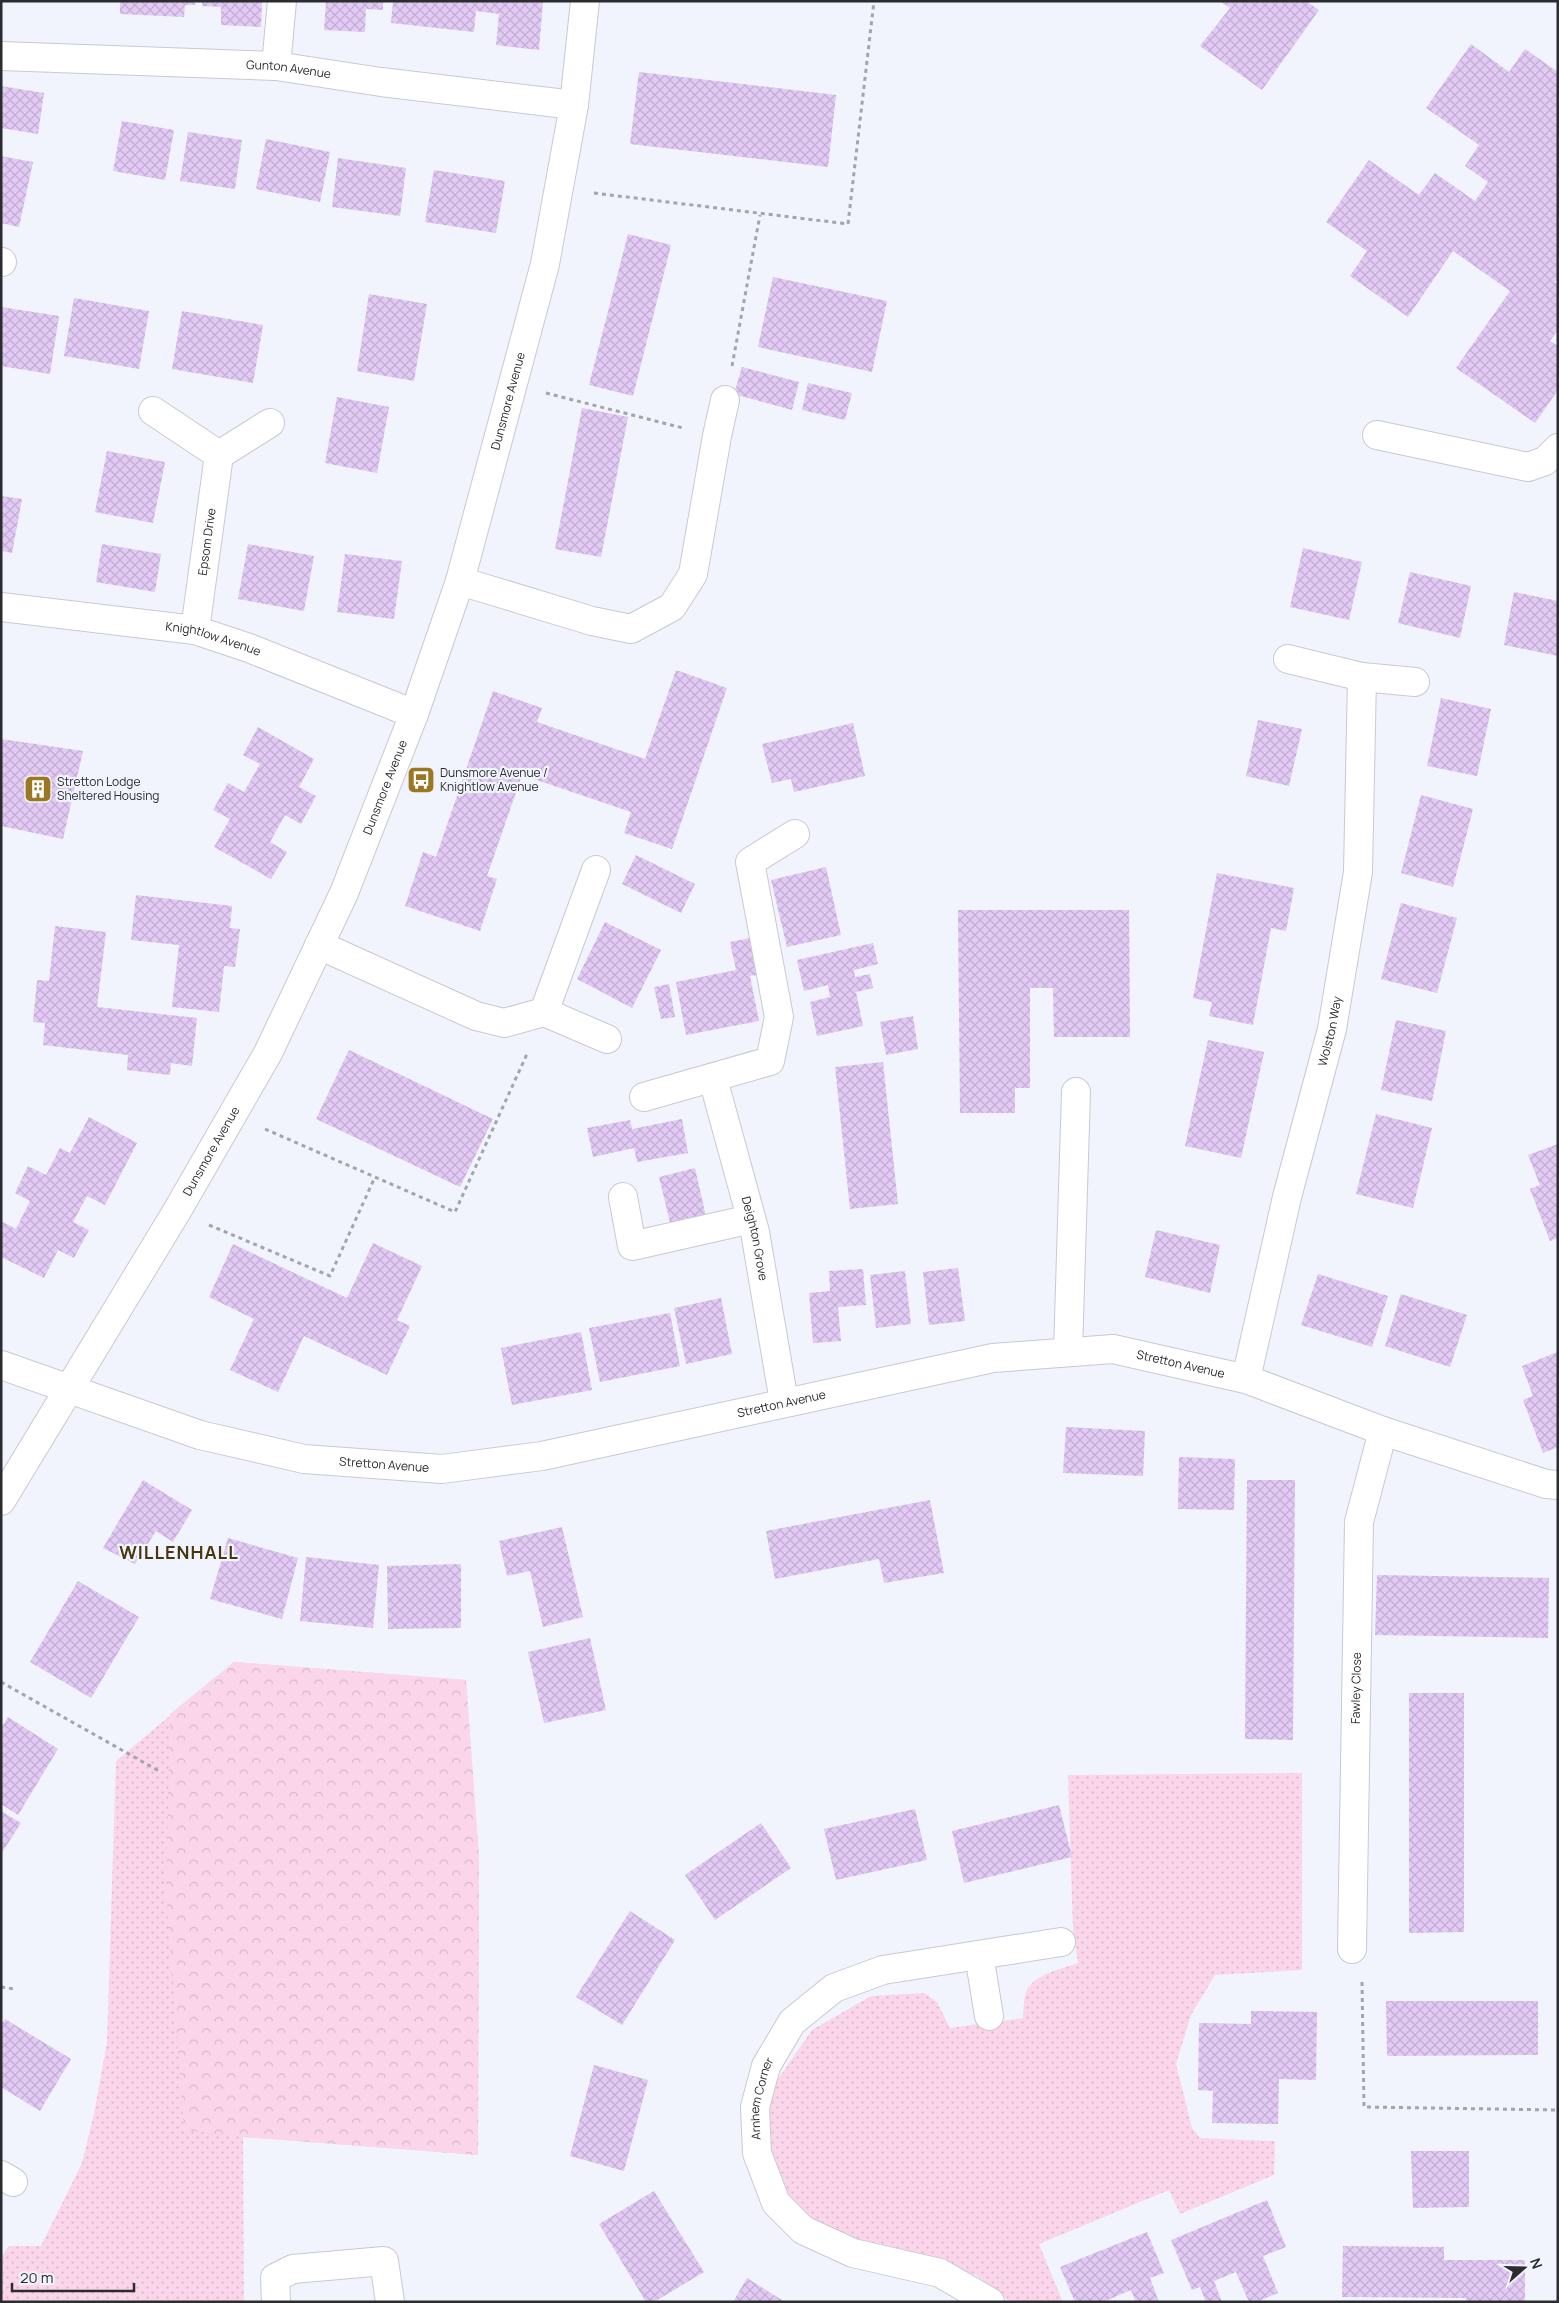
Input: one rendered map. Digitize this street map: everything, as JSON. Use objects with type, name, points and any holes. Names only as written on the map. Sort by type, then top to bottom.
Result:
[{"type":"street","points":[[276,66],[282,1]]},
{"type":"street","name":"Dunsmore Avenue","points":[[1,1501],[71,1388],[268,1053],[344,893],[414,714],[460,581],[545,264],[574,105],[585,1]]},
{"type":"street","name":"Gunton Avenue","points":[[1,56],[276,66],[381,82],[574,105]]},
{"type":"street","points":[[460,581],[592,621],[631,629],[672,607],[693,574],[717,436],[726,400]]},
{"type":"street","points":[[154,411],[219,456],[270,423]]},
{"type":"street","points":[[1377,435],[1528,467],[1545,461],[1558,448]]},
{"type":"street","name":"Epsom Drive","points":[[195,630],[219,456]]},
{"type":"street","name":"Knightlow Avenue","points":[[1,607],[195,630],[248,648],[414,714]]},
{"type":"street","points":[[1288,659],[1362,677],[1415,682]]},
{"type":"street","name":"Wolston Way","points":[[1246,1379],[1287,1197],[1332,1029],[1358,872],[1362,677]]},
{"type":"street","points":[[644,1096],[713,1079],[770,1061],[779,1017],[750,862],[795,834]]},
{"type":"street","points":[[544,1012],[596,870]]},
{"type":"street","points":[[319,945],[476,1016],[504,1023],[544,1012],[607,1039]]},
{"type":"street","name":"Deighton Grove","points":[[713,1079],[751,1220],[771,1316],[784,1402]]},
{"type":"street","points":[[1068,1352],[1076,1092]]},
{"type":"street","points":[[623,1197],[632,1246],[751,1220]]},
{"type":"street","name":"Stretton Avenue","points":[[1,1365],[71,1388],[200,1435],[304,1459],[442,1468],[542,1456],[993,1358],[1113,1349],[1246,1379],[1383,1431],[1546,1484],[1558,1485]]},
{"type":"street","name":"Fawley Close","points":[[1352,1949],[1358,1522],[1383,1431]]},
{"type":"street","name":"Arnhem Corner","points":[[990,2302],[940,2273],[853,2253],[803,2230],[776,2203],[757,2153],[755,2107],[766,2066],[792,2022],[834,1988],[883,1970],[1060,1942]]},
{"type":"street","points":[[978,1955],[989,2016]]},
{"type":"street","points":[[276,2302],[275,2278],[294,2269],[384,2261],[390,2302]]},
{"type":"path","points":[[559,188],[760,215],[848,224],[874,1]]},
{"type":"path","points":[[726,400],[760,215]]},
{"type":"path","points":[[512,385],[717,436]]},
{"type":"path","points":[[232,1115],[455,1212],[519,1073],[544,1012]]},
{"type":"path","points":[[176,1211],[330,1276],[375,1177]]},
{"type":"path","points":[[1,1682],[160,1771]]},
{"type":"path","points":[[1352,1949],[1362,1947],[1364,2107],[1558,2110]]},
{"type":"path","points":[[1,1988],[15,1989]]},
{"type":"green space","points":[[234,1662],[466,1680],[479,1858],[478,2155],[243,2137],[244,2302],[1,2302],[1,2257],[9,2246],[41,2246],[82,2163],[94,2114],[107,2042],[116,1761]]},
{"type":"green space","points":[[234,1662],[466,1680],[479,1858],[478,2155],[243,2137],[184,2130],[166,1894],[170,1714]]},
{"type":"green space","points":[[1302,1773],[1302,1970],[1215,1975],[1191,2015],[1176,2064],[1192,2128],[1200,2138],[1275,2141],[1274,2175],[1180,2214],[1169,2190],[1039,2244],[1063,2302],[1011,2302],[976,2275],[820,2228],[796,2208],[770,2161],[766,2121],[776,2082],[812,2030],[871,1996],[924,1993],[937,2002],[950,2028],[1023,2018],[1025,1997],[1031,1984],[1042,1976],[1078,1963],[1073,1928],[1068,1775]]},
{"type":"building","points":[[120,1],[195,1],[195,5],[185,5],[184,17],[120,14]]},
{"type":"building","points":[[202,1],[262,1],[261,27],[221,25],[221,7],[202,6]]},
{"type":"building","points":[[326,1],[383,1],[383,10],[366,9],[365,32],[324,30]]},
{"type":"building","points":[[393,1],[543,1],[539,50],[496,45],[499,14],[476,11],[474,32],[391,23]]},
{"type":"building","points":[[1220,1],[1306,1],[1319,10],[1262,90],[1200,46],[1230,8]]},
{"type":"building","points":[[1471,44],[1509,72],[1525,49],[1558,72],[1558,278],[1555,282],[1558,284],[1558,330],[1550,341],[1558,346],[1558,390],[1535,423],[1456,368],[1510,291],[1453,251],[1408,317],[1350,276],[1367,251],[1326,222],[1369,160],[1419,195],[1435,173],[1475,201],[1488,182],[1465,166],[1479,145],[1426,108]]},
{"type":"building","points":[[639,72],[836,95],[828,167],[630,144]]},
{"type":"building","points":[[1,86],[44,93],[38,134],[1,128]]},
{"type":"building","points":[[122,121],[174,130],[165,180],[113,171]]},
{"type":"building","points":[[188,132],[242,140],[235,189],[180,181]]},
{"type":"building","points":[[266,139],[330,152],[320,202],[256,189]]},
{"type":"building","points":[[1,156],[33,162],[19,227],[1,223]]},
{"type":"building","points":[[338,158],[406,168],[400,216],[332,207]]},
{"type":"building","points":[[434,170],[505,181],[496,233],[425,222]]},
{"type":"building","points":[[628,234],[671,245],[633,396],[589,385]]},
{"type":"building","points":[[773,277],[887,301],[872,372],[758,347]]},
{"type":"building","points":[[369,294],[427,304],[414,381],[357,371]]},
{"type":"building","points":[[74,298],[149,311],[139,369],[64,356]]},
{"type":"building","points":[[1,307],[59,316],[50,374],[1,366]]},
{"type":"building","points":[[182,311],[263,325],[253,383],[172,369]]},
{"type":"building","points":[[742,367],[799,382],[792,410],[734,394]]},
{"type":"building","points":[[808,383],[852,393],[845,420],[802,410]]},
{"type":"building","points":[[337,397],[389,407],[377,473],[325,463]]},
{"type":"building","points":[[582,408],[628,417],[601,557],[555,549]]},
{"type":"building","points":[[107,451],[165,462],[153,523],[95,512]]},
{"type":"building","points":[[1,496],[22,499],[12,553],[1,551]]},
{"type":"building","points":[[102,544],[161,554],[155,592],[96,582]]},
{"type":"building","points":[[248,544],[314,556],[304,611],[238,599]]},
{"type":"building","points":[[1303,548],[1362,562],[1349,620],[1290,607]]},
{"type":"building","points":[[345,554],[402,561],[394,619],[337,612]]},
{"type":"building","points":[[1410,572],[1471,586],[1460,638],[1398,623]]},
{"type":"building","points":[[1514,592],[1558,601],[1558,656],[1504,645]]},
{"type":"building","points":[[676,670],[727,688],[672,849],[624,833],[631,812],[522,775],[487,876],[497,879],[480,931],[405,906],[423,852],[436,857],[493,691],[542,708],[537,722],[645,759]]},
{"type":"building","points":[[1441,698],[1491,709],[1477,776],[1427,766]]},
{"type":"building","points":[[1258,720],[1302,729],[1289,786],[1246,776]]},
{"type":"building","points":[[853,723],[865,776],[794,792],[791,779],[772,783],[762,744]]},
{"type":"building","points":[[258,727],[314,759],[299,787],[316,796],[301,824],[285,815],[270,842],[287,852],[271,879],[214,847],[230,819],[213,810],[228,783],[244,792],[260,764],[243,755]]},
{"type":"building","name":"Stretton Lodge Sheltered Housing","points":[[1,739],[83,751],[63,839],[1,826]]},
{"type":"building","points":[[1421,795],[1473,809],[1453,887],[1401,873]]},
{"type":"building","points":[[636,855],[695,884],[681,913],[622,884]]},
{"type":"building","points":[[826,867],[841,935],[787,947],[771,880]]},
{"type":"building","points":[[1217,873],[1294,888],[1286,931],[1271,928],[1253,1025],[1209,1016],[1212,1002],[1193,998]]},
{"type":"building","points":[[136,895],[232,906],[230,928],[240,929],[235,967],[224,966],[219,1012],[172,1007],[179,945],[131,940]]},
{"type":"building","points":[[1401,903],[1457,918],[1437,993],[1381,979]]},
{"type":"building","points":[[958,910],[1129,910],[1130,1037],[1054,1037],[1053,988],[1030,988],[1030,1088],[1015,1088],[1015,1113],[960,1113]]},
{"type":"building","points":[[605,922],[661,950],[632,1008],[577,979]]},
{"type":"building","points":[[55,926],[106,932],[97,1007],[197,1018],[192,1066],[171,1063],[170,1075],[127,1070],[128,1055],[43,1045],[45,1023],[33,1022],[37,980],[49,981]]},
{"type":"building","points":[[755,937],[762,974],[750,976],[759,1021],[686,1035],[676,982],[736,970],[730,942]]},
{"type":"building","points":[[873,943],[878,964],[854,970],[855,977],[870,974],[873,988],[856,992],[863,1026],[817,1036],[810,1002],[830,997],[828,985],[804,991],[797,960]]},
{"type":"building","points":[[669,984],[675,1017],[661,1019],[654,987]]},
{"type":"building","points":[[913,1016],[918,1049],[886,1055],[880,1022]]},
{"type":"building","points":[[1396,1020],[1446,1031],[1432,1101],[1381,1090]]},
{"type":"building","points":[[1208,1040],[1264,1052],[1241,1158],[1185,1146]]},
{"type":"building","points":[[349,1050],[493,1119],[460,1187],[316,1119]]},
{"type":"building","points":[[883,1062],[898,1204],[850,1209],[835,1067]]},
{"type":"building","points":[[1376,1114],[1432,1128],[1413,1208],[1356,1194]]},
{"type":"building","points":[[89,1117],[137,1143],[105,1205],[87,1196],[73,1222],[89,1230],[74,1258],[58,1250],[44,1278],[1,1257],[1,1221],[16,1229],[30,1201],[15,1193],[28,1166],[46,1175],[60,1148],[70,1153]]},
{"type":"building","points":[[682,1119],[688,1153],[637,1162],[634,1148],[593,1157],[587,1128],[630,1120],[632,1129]]},
{"type":"building","points":[[1558,1144],[1558,1238],[1550,1241],[1530,1189],[1540,1185],[1528,1155]]},
{"type":"building","points":[[695,1168],[711,1239],[676,1247],[659,1177]]},
{"type":"building","points":[[1156,1230],[1220,1245],[1210,1293],[1145,1277]]},
{"type":"building","points":[[373,1243],[422,1266],[397,1320],[410,1326],[387,1375],[304,1336],[278,1392],[230,1370],[254,1319],[209,1297],[233,1244],[347,1298]]},
{"type":"building","points":[[958,1268],[965,1321],[929,1325],[923,1272]]},
{"type":"building","points":[[863,1269],[866,1305],[838,1307],[841,1341],[813,1343],[809,1293],[830,1291],[829,1271]]},
{"type":"building","points":[[905,1271],[911,1324],[876,1328],[870,1275]]},
{"type":"building","points":[[1318,1274],[1388,1296],[1372,1347],[1301,1325]]},
{"type":"building","points":[[1401,1294],[1467,1315],[1450,1367],[1385,1346]]},
{"type":"building","points":[[721,1298],[732,1354],[686,1364],[674,1308]]},
{"type":"building","points":[[670,1313],[680,1366],[600,1382],[589,1328]]},
{"type":"building","points":[[581,1332],[592,1390],[512,1405],[501,1348]]},
{"type":"building","points":[[1558,1352],[1558,1447],[1543,1453],[1523,1400],[1533,1396],[1522,1366]]},
{"type":"building","points":[[1066,1427],[1145,1431],[1143,1476],[1063,1473]]},
{"type":"building","points":[[1179,1457],[1235,1459],[1234,1510],[1178,1509]]},
{"type":"building","points":[[143,1480],[192,1510],[173,1542],[156,1531],[135,1564],[103,1548]]},
{"type":"building","points":[[1247,1480],[1295,1480],[1293,1740],[1245,1739]]},
{"type":"building","points":[[930,1500],[944,1573],[884,1583],[879,1559],[775,1579],[766,1531]]},
{"type":"building","points":[[562,1527],[583,1617],[543,1627],[530,1571],[507,1576],[499,1541]]},
{"type":"building","points":[[228,1538],[298,1558],[282,1619],[210,1599]]},
{"type":"building","points":[[306,1557],[379,1565],[373,1628],[300,1621]]},
{"type":"building","points":[[461,1564],[461,1628],[388,1629],[387,1566]]},
{"type":"building","points":[[1377,1575],[1549,1578],[1548,1638],[1375,1635]]},
{"type":"building","points":[[78,1581],[139,1617],[91,1698],[30,1662]]},
{"type":"building","points":[[590,1638],[606,1710],[544,1723],[528,1652]]},
{"type":"building","points":[[1409,1693],[1464,1693],[1464,1932],[1409,1933]]},
{"type":"building","points":[[8,1717],[58,1749],[18,1815],[1,1804],[1,1728]]},
{"type":"building","points":[[1059,1805],[1072,1857],[964,1883],[952,1831]]},
{"type":"building","points":[[915,1809],[927,1860],[836,1880],[824,1829]]},
{"type":"building","points":[[1,1811],[21,1823],[1,1854]]},
{"type":"building","points":[[761,1823],[791,1868],[715,1920],[685,1875]]},
{"type":"building","points":[[630,1911],[675,1940],[622,2025],[576,1997]]},
{"type":"building","points":[[1386,2001],[1538,2001],[1538,2055],[1387,2056]]},
{"type":"building","points":[[1251,2011],[1317,2012],[1316,2080],[1279,2079],[1278,2124],[1212,2123],[1213,2091],[1198,2090],[1199,2023],[1251,2024]]},
{"type":"building","points":[[5,2019],[71,2059],[40,2111],[1,2087],[1,2024]]},
{"type":"building","points":[[594,2065],[648,2080],[624,2171],[570,2156]]},
{"type":"building","points":[[1411,2151],[1469,2151],[1469,2207],[1413,2208]]},
{"type":"building","points":[[654,2191],[704,2272],[654,2302],[646,2302],[599,2224]]},
{"type":"building","points":[[1267,2200],[1286,2247],[1263,2256],[1278,2293],[1256,2302],[1249,2302],[1236,2272],[1214,2281],[1222,2302],[1206,2302],[1200,2287],[1192,2290],[1171,2240]]},
{"type":"building","points":[[1147,2232],[1164,2273],[1150,2278],[1159,2302],[1136,2302],[1131,2290],[1103,2302],[1075,2302],[1060,2267]]},
{"type":"building","points":[[1343,2246],[1444,2247],[1444,2260],[1525,2260],[1525,2302],[1466,2302],[1466,2298],[1342,2297]]},
{"type":"building","points":[[747,2278],[785,2302],[733,2302]]},
{"type":"place","name":"Dunsmore Avenue / Knightlow Avenue","points":[[421,780]]},
{"type":"place","name":"Stretton Lodge Sheltered Housing","points":[[38,789]]},
{"type":"district","name":"WILLENHALL","points":[[179,1553]]}]
